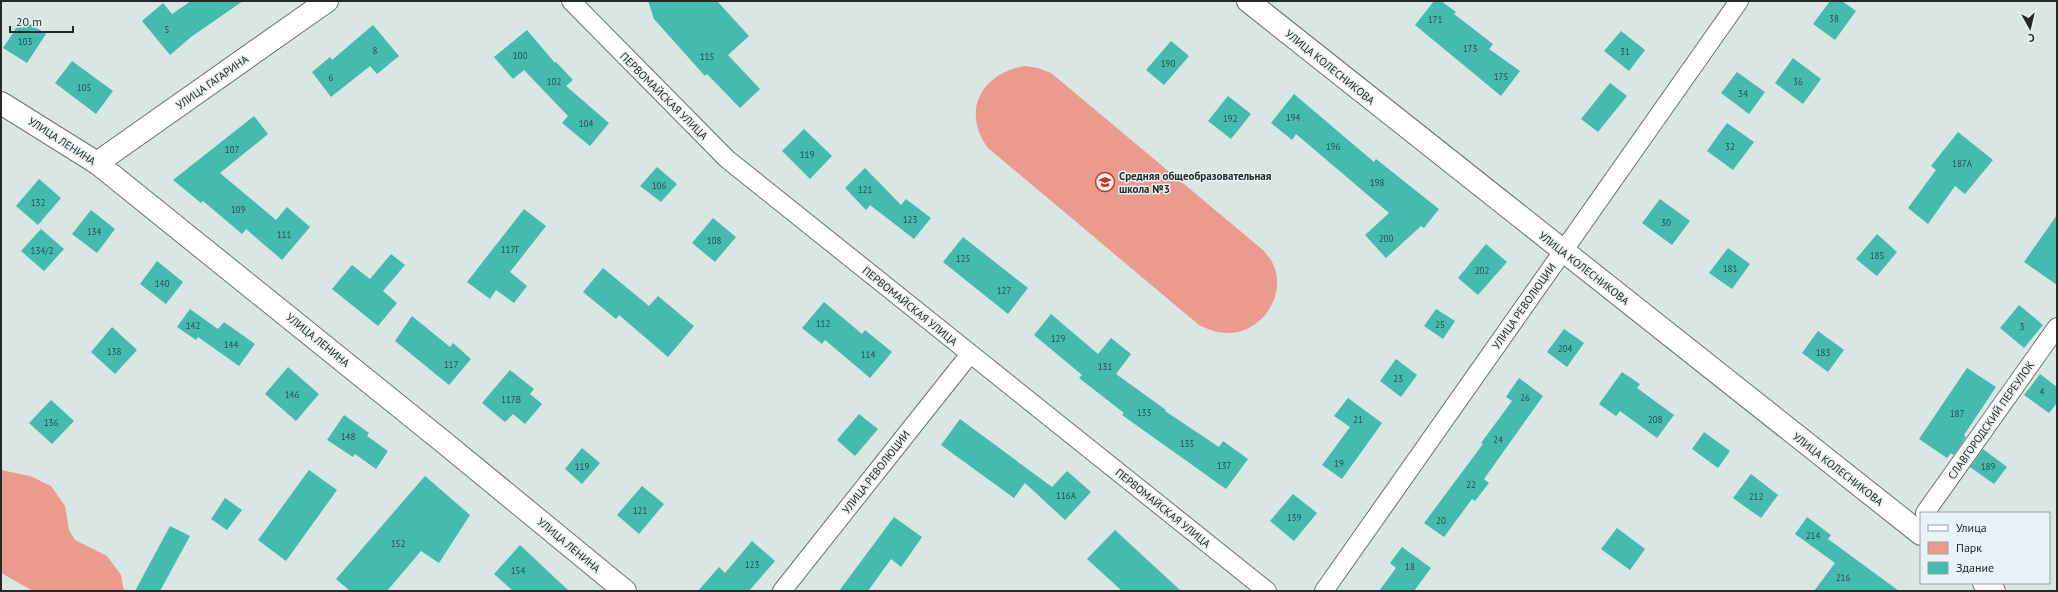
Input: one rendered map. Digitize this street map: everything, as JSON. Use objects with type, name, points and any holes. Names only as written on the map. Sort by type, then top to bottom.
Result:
[{"type":"street","name":"УЛИЦА ГАГАРИНА","points":[[97,163],[327,1]]},
{"type":"street","name":"ПЕРВОМАЙСКАЯ УЛИЦА","points":[[571,1],[727,160],[1267,591]]},
{"type":"street","name":"УЛИЦА КОЛЕСНИКОВА","points":[[1248,1],[1562,252],[1920,523]]},
{"type":"street","name":"УЛИЦА РЕВОЛЮЦИИ","points":[[1324,591],[1739,1]]},
{"type":"street","name":"УЛИЦА ЛЕНИНА","points":[[1,103],[97,163],[441,440],[625,591]]},
{"type":"street","name":"СЛАВГОРОДСКИЙ ПЕРЕУЛОК","points":[[1928,512],[2057,327]]},
{"type":"street","name":"УЛИЦА РЕВОЛЮЦИИ","points":[[782,591],[970,354]]},
{"type":"street","points":[[1985,584],[1994,591]]},
{"type":"green space","points":[[1025,66],[1038,68],[1051,73],[1263,250],[1272,262],[1276,274],[1277,287],[1274,299],[1260,320],[1239,332],[1215,332],[1199,325],[988,148],[980,134],[976,121],[976,108],[980,96],[987,85],[997,77],[1010,70]]},
{"type":"green space","points":[[1,470],[30,476],[51,486],[65,506],[69,530],[75,540],[107,556],[121,575],[125,591],[33,591],[3,574],[1,571]]},
{"type":"building","points":[[191,1],[243,1],[191,37],[170,55],[142,21],[163,3],[172,14]]},
{"type":"building","points":[[648,1],[717,1],[749,36],[728,55],[760,89],[740,108],[707,74],[705,76],[654,19]]},
{"type":"building","points":[[1434,1],[1441,1],[1456,12],[1454,14],[1493,44],[1489,49],[1520,71],[1501,96],[1415,25]]},
{"type":"building","points":[[1830,1],[1842,1],[1856,11],[1835,40],[1813,24]]},
{"type":"building","points":[[22,19],[46,34],[27,63],[3,48]]},
{"type":"building","points":[[373,25],[399,56],[377,74],[370,66],[331,97],[312,72],[330,57],[332,60]]},
{"type":"building","points":[[527,30],[555,63],[556,62],[573,80],[566,86],[609,123],[590,146],[562,123],[568,116],[524,70],[513,79],[494,57]]},
{"type":"building","points":[[1621,31],[1645,50],[1629,71],[1604,51]]},
{"type":"building","points":[[1171,41],[1189,56],[1164,85],[1146,70]]},
{"type":"building","points":[[1793,58],[1821,79],[1803,104],[1775,83]]},
{"type":"building","points":[[72,61],[113,91],[96,114],[55,83]]},
{"type":"building","points":[[1737,72],[1765,92],[1749,114],[1721,93]]},
{"type":"building","points":[[1610,83],[1627,96],[1598,132],[1581,119]]},
{"type":"building","points":[[1294,94],[1374,162],[1376,159],[1439,209],[1424,228],[1421,226],[1386,258],[1365,235],[1389,213],[1296,134],[1292,140],[1271,123]]},
{"type":"building","points":[[1228,96],[1251,114],[1231,139],[1208,121]]},
{"type":"building","points":[[254,116],[268,134],[220,173],[276,220],[287,207],[310,227],[282,260],[246,229],[242,234],[203,201],[201,203],[173,180]]},
{"type":"building","points":[[1727,123],[1754,142],[1733,170],[1707,151]]},
{"type":"building","points":[[804,129],[832,156],[810,179],[782,151]]},
{"type":"building","points":[[1958,132],[1993,160],[1965,194],[1955,186],[1928,224],[1908,208],[1936,170],[1931,166]]},
{"type":"building","points":[[657,167],[677,184],[661,202],[640,186]]},
{"type":"building","points":[[865,168],[901,205],[906,199],[931,218],[914,239],[870,205],[866,210],[845,188]]},
{"type":"building","points":[[39,179],[61,198],[38,225],[16,206]]},
{"type":"building","points":[[1660,199],[1690,221],[1672,245],[1642,223]]},
{"type":"building","points":[[524,209],[546,226],[510,272],[527,286],[514,303],[496,290],[490,299],[467,282]]},
{"type":"building","points":[[91,210],[115,229],[97,253],[72,234]]},
{"type":"building","points":[[2057,215],[2057,285],[2024,262]]},
{"type":"building","points":[[713,218],[736,237],[715,262],[692,243]]},
{"type":"building","points":[[41,229],[64,249],[44,271],[21,251]]},
{"type":"building","points":[[1877,234],[1897,252],[1877,276],[1856,259]]},
{"type":"building","points":[[963,237],[1028,288],[1008,314],[943,262]]},
{"type":"building","points":[[1486,244],[1507,262],[1478,295],[1458,278]]},
{"type":"building","points":[[1728,248],[1750,264],[1732,289],[1709,273]]},
{"type":"building","points":[[391,254],[405,265],[383,291],[397,303],[378,326],[332,289],[352,265],[370,279]]},
{"type":"building","points":[[157,261],[183,282],[166,304],[140,284]]},
{"type":"building","points":[[603,268],[649,306],[658,296],[694,326],[668,357],[619,315],[616,319],[583,292]]},
{"type":"building","points":[[824,302],[862,334],[865,330],[892,352],[870,378],[825,340],[822,344],[802,328]]},
{"type":"building","points":[[2019,305],[2043,325],[2024,348],[2000,328]]},
{"type":"building","points":[[190,309],[218,329],[224,322],[255,344],[239,366],[198,337],[196,340],[177,327]]},
{"type":"building","points":[[1436,309],[1455,321],[1443,339],[1424,326]]},
{"type":"building","points":[[1051,314],[1098,354],[1111,338],[1131,354],[1116,374],[1166,410],[1165,411],[1219,447],[1223,441],[1248,459],[1226,489],[1122,415],[1124,413],[1079,378],[1082,375],[1034,335]]},
{"type":"building","points":[[412,316],[450,347],[453,343],[471,359],[449,385],[395,341]]},
{"type":"building","points":[[112,327],[137,350],[115,374],[91,352]]},
{"type":"building","points":[[1564,329],[1584,343],[1567,367],[1547,352]]},
{"type":"building","points":[[1818,331],[1844,350],[1828,372],[1802,353]]},
{"type":"building","points":[[1396,359],[1417,375],[1401,397],[1380,381]]},
{"type":"building","points":[[288,367],[319,394],[296,421],[265,394]]},
{"type":"building","points":[[1967,368],[1996,387],[1964,435],[1966,437],[1954,455],[1951,453],[1947,458],[1919,439]]},
{"type":"building","points":[[510,370],[534,389],[530,394],[542,404],[525,424],[513,414],[505,422],[482,403]]},
{"type":"building","points":[[1622,372],[1640,384],[1637,388],[1674,415],[1657,438],[1620,411],[1616,416],[1599,404]]},
{"type":"building","points":[[2040,374],[2057,387],[2057,403],[2049,413],[2024,395]]},
{"type":"building","points":[[1519,378],[1543,396],[1484,479],[1489,483],[1475,501],[1472,499],[1444,537],[1424,523],[1483,444],[1481,443],[1512,401],[1506,397]]},
{"type":"building","points":[[1348,398],[1382,423],[1342,479],[1322,465],[1350,427],[1334,416]]},
{"type":"building","points":[[51,400],[74,421],[52,444],[29,423]]},
{"type":"building","points":[[859,414],[878,429],[855,456],[837,440]]},
{"type":"building","points":[[344,415],[369,433],[367,436],[388,451],[376,469],[355,454],[353,457],[327,440]]},
{"type":"building","points":[[960,419],[1052,487],[1067,471],[1091,492],[1065,520],[1025,483],[1014,498],[941,445]]},
{"type":"building","points":[[1704,432],[1730,451],[1718,468],[1692,449]]},
{"type":"building","points":[[582,448],[600,463],[582,484],[565,469]]},
{"type":"building","points":[[1983,449],[2007,467],[1994,484],[1970,467]]},
{"type":"building","points":[[309,470],[337,490],[286,561],[258,540]]},
{"type":"building","points":[[1751,474],[1778,495],[1761,518],[1733,498]]},
{"type":"building","points":[[425,476],[470,515],[439,563],[421,551],[387,591],[350,591],[336,579]]},
{"type":"building","points":[[642,486],[664,504],[639,534],[617,515]]},
{"type":"building","points":[[1293,494],[1317,513],[1294,541],[1270,521]]},
{"type":"building","points":[[225,498],[242,510],[227,530],[211,519]]},
{"type":"building","points":[[894,517],[922,537],[901,567],[891,559],[868,591],[839,591]]},
{"type":"building","points":[[1807,517],[1831,535],[1828,539],[1899,591],[1814,591],[1835,563],[1795,534]]},
{"type":"building","points":[[170,526],[190,536],[160,591],[135,591]]},
{"type":"building","points":[[1617,528],[1645,549],[1630,570],[1601,549]]},
{"type":"building","points":[[1115,530],[1181,591],[1122,591],[1087,559]]},
{"type":"building","points":[[752,541],[775,561],[749,591],[698,591],[719,567],[725,573]]},
{"type":"building","points":[[520,545],[569,591],[513,591],[494,574]]},
{"type":"building","points":[[1402,547],[1431,568],[1414,591],[1379,591],[1396,568],[1390,563]]},
{"type":"place","name":"Средняя общеобразовательная школа №3","points":[[1105,182]]}]
